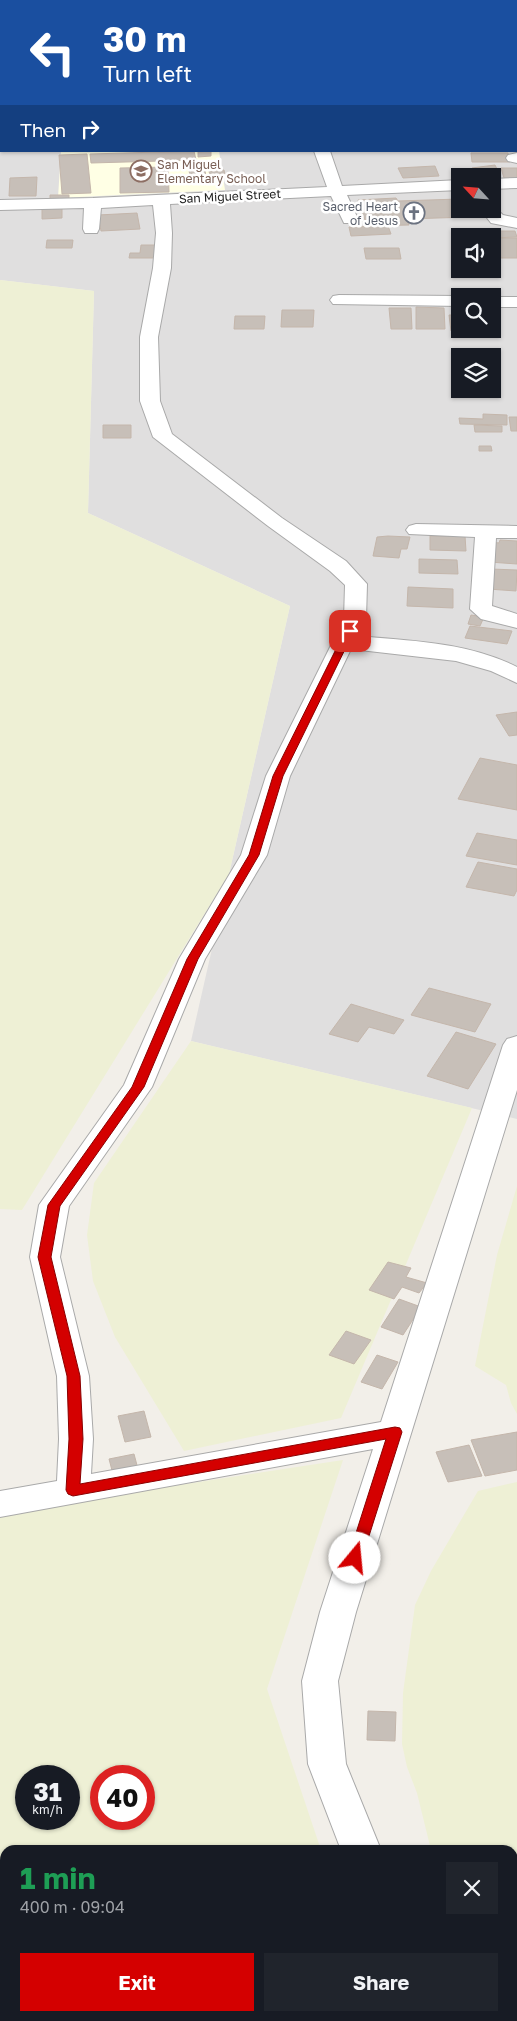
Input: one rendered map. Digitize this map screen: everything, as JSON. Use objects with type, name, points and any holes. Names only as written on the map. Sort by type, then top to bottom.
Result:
[{"type":"street","points":[[322,152],[350,219]]},
{"type":"street","points":[[501,184],[517,183]]},
{"type":"street","name":"San Miguel Street","points":[[0,206],[451,185]]},
{"type":"street","points":[[20,198],[44,196],[46,204]]},
{"type":"street","points":[[73,1490],[76,1439],[73,1376],[45,1257],[54,1205],[138,1087],[192,959],[254,855],[278,776],[309,717],[355,619],[356,584],[338,566],[275,522],[163,437],[150,401],[149,355],[149,337],[162,268],[164,233],[162,200]]},
{"type":"street","points":[[91,229],[93,203]]},
{"type":"street","points":[[497,218],[517,223]]},
{"type":"street","points":[[340,300],[451,301]]},
{"type":"street","points":[[501,302],[517,302]]},
{"type":"street","points":[[416,530],[517,532]]},
{"type":"street","points":[[486,532],[481,609],[489,614],[517,621]]},
{"type":"street","points":[[344,642],[430,650],[481,660],[517,676]]},
{"type":"street","points":[[359,1845],[327,1764],[320,1681],[338,1612],[517,1045]]},
{"type":"street","points":[[0,1504],[395,1432]]},
{"type":"shaded area","points":[[0,152],[517,152],[517,1119],[191,1041],[290,606],[88,513],[94,291],[0,280]]},
{"type":"shaded area","name":"San Miguel Elementary School","points":[[61,152],[219,152],[225,190],[58,198]]},
{"type":"shaded area","points":[[0,280],[94,291],[88,513],[290,606],[229,874],[22,1210],[0,1209]]},
{"type":"shaded area","points":[[191,1041],[472,1108],[341,1418],[184,1451],[115,1337],[93,1281],[87,1235],[94,1183]]},
{"type":"shaded area","points":[[517,1186],[517,1414],[511,1403],[506,1385],[475,1366],[497,1255]]},
{"type":"shaded area","points":[[343,1460],[267,1689],[319,1845],[0,1845],[0,1516],[94,1498]]},
{"type":"shaded area","points":[[517,1482],[517,1845],[430,1845],[402,1744],[403,1693],[415,1605],[431,1571],[478,1491]]},
{"type":"building","points":[[194,152],[196,160],[91,163],[90,154]]},
{"type":"building","points":[[198,152],[211,152],[211,156],[198,157]]},
{"type":"building","points":[[471,153],[508,153],[510,162],[472,162]]},
{"type":"building","points":[[87,154],[91,193],[62,194],[59,155]]},
{"type":"building","points":[[495,165],[496,168],[472,168]]},
{"type":"building","points":[[435,166],[439,176],[403,178],[398,168]]},
{"type":"building","points":[[168,167],[169,192],[120,193],[120,168]]},
{"type":"building","points":[[501,168],[517,168],[517,178],[504,178]]},
{"type":"building","points":[[189,169],[205,169],[206,178],[190,178]]},
{"type":"building","points":[[224,170],[225,175],[210,176],[209,171]]},
{"type":"building","points":[[37,177],[36,196],[9,196],[10,178]]},
{"type":"building","points":[[50,195],[69,195],[69,200],[50,201]]},
{"type":"building","name":"Sacred Heart of Jesus","points":[[396,198],[398,201],[451,199],[451,218],[407,219],[409,225],[367,226],[358,200]]},
{"type":"building","points":[[62,207],[62,218],[42,219],[42,208]]},
{"type":"building","points":[[137,213],[140,229],[101,231],[98,215]]},
{"type":"building","points":[[388,226],[391,234],[351,236],[349,227]]},
{"type":"building","points":[[501,231],[515,231],[517,237],[501,238]]},
{"type":"building","points":[[501,238],[517,238],[517,258],[501,258]]},
{"type":"building","points":[[47,240],[73,240],[72,248],[46,248]]},
{"type":"building","points":[[141,245],[157,245],[156,258],[129,258],[130,253],[140,253]]},
{"type":"building","points":[[364,248],[399,248],[401,259],[366,259]]},
{"type":"building","points":[[416,307],[444,308],[445,329],[416,329]]},
{"type":"building","points":[[389,308],[411,308],[412,329],[391,329]]},
{"type":"building","points":[[282,310],[314,310],[313,327],[281,327]]},
{"type":"building","points":[[449,315],[451,315],[451,331]]},
{"type":"building","points":[[235,316],[265,316],[264,329],[234,329]]},
{"type":"building","points":[[483,414],[507,415],[507,425],[460,424],[459,418],[483,419]]},
{"type":"building","points":[[509,417],[517,417],[517,431],[511,431]]},
{"type":"building","points":[[103,425],[131,425],[131,438],[103,438]]},
{"type":"building","points":[[474,425],[502,426],[502,432],[475,432]]},
{"type":"building","points":[[479,446],[491,446],[492,451],[479,451]]},
{"type":"building","points":[[430,536],[465,536],[466,551],[430,550]]},
{"type":"building","points":[[377,537],[410,537],[407,549],[401,549],[399,558],[373,556]]},
{"type":"building","points":[[500,540],[517,541],[517,564],[489,562],[490,542],[499,543]]},
{"type":"building","points":[[419,559],[457,560],[458,574],[419,573]]},
{"type":"building","points":[[491,569],[517,570],[516,591],[488,589]]},
{"type":"building","points":[[408,587],[453,589],[453,608],[407,606]]},
{"type":"building","points":[[471,615],[484,617],[480,626],[468,624]]},
{"type":"building","points":[[470,626],[512,631],[507,644],[465,638]]},
{"type":"building","points":[[517,712],[517,735],[509,736],[496,715]]},
{"type":"building","points":[[480,758],[517,765],[517,810],[458,799]]},
{"type":"building","points":[[477,833],[517,840],[517,865],[466,856]]},
{"type":"building","points":[[478,862],[517,869],[517,890],[514,896],[466,887]]},
{"type":"building","points":[[429,988],[491,1004],[475,1032],[411,1015]]},
{"type":"building","points":[[351,1004],[404,1020],[394,1034],[369,1027],[358,1042],[329,1034]]},
{"type":"building","points":[[456,1032],[496,1044],[468,1089],[427,1076]]},
{"type":"building","points":[[388,1262],[411,1268],[406,1277],[427,1283],[419,1293],[402,1287],[394,1299],[369,1290]]},
{"type":"building","points":[[399,1299],[421,1307],[403,1335],[381,1327]]},
{"type":"building","points":[[346,1331],[371,1340],[354,1364],[329,1355]]},
{"type":"building","points":[[377,1355],[398,1362],[382,1389],[361,1382]]},
{"type":"building","points":[[144,1411],[151,1437],[125,1442],[118,1416]]},
{"type":"building","points":[[517,1432],[517,1470],[485,1476],[471,1440]]},
{"type":"building","points":[[469,1445],[482,1476],[448,1482],[436,1452]]},
{"type":"building","points":[[134,1454],[138,1469],[113,1474],[109,1459]]},
{"type":"building","points":[[368,1711],[396,1712],[395,1741],[367,1740]]},
{"type":"place","name":"San Miguel Elementary School","points":[[141,171]]},
{"type":"place","name":"Sacred Heart of Jesus","points":[[414,213]]},
{"type":"route","points":[[350,631],[309,717],[278,776],[254,855],[192,959],[138,1087],[54,1205],[45,1257],[73,1376],[76,1439],[73,1490],[395,1432],[355,1558]]}]
